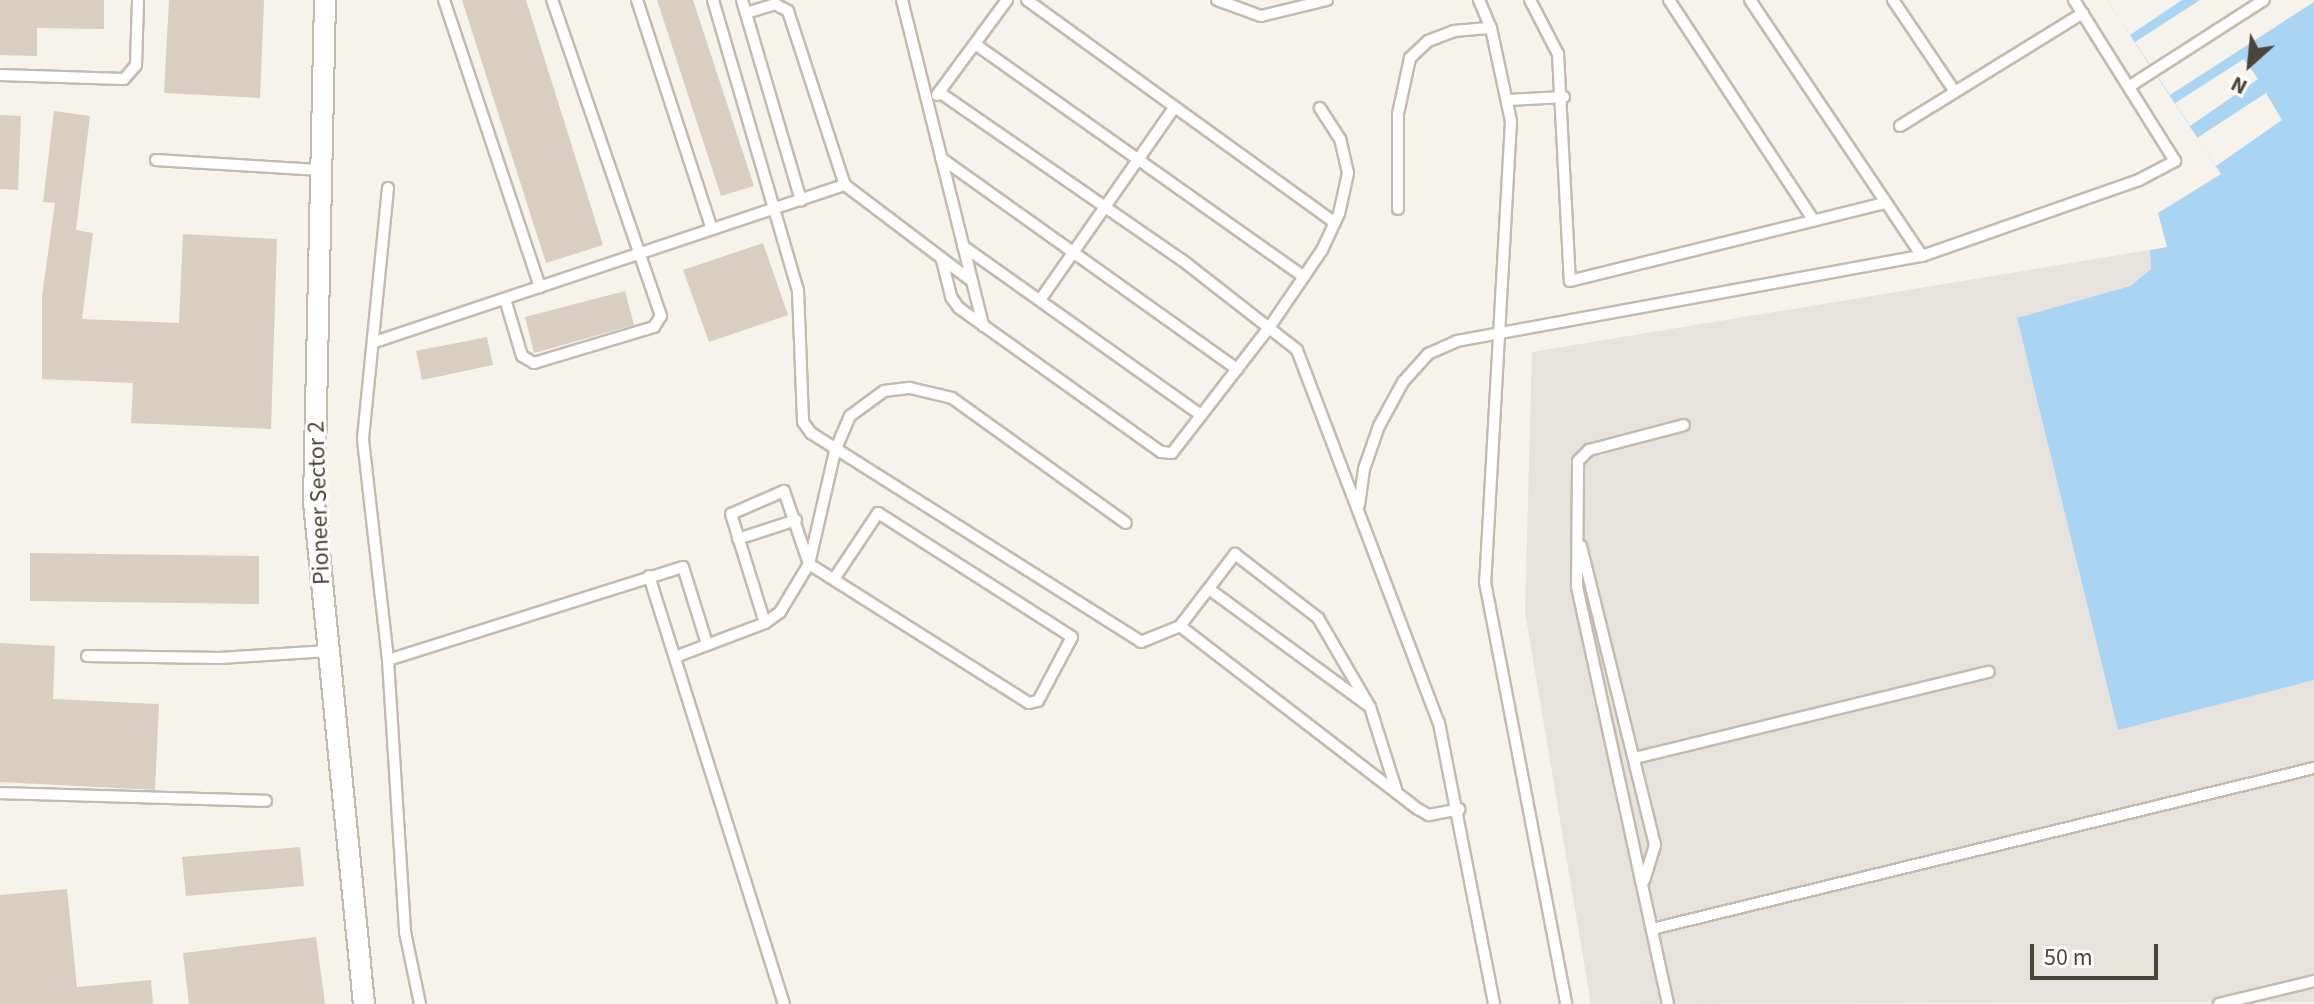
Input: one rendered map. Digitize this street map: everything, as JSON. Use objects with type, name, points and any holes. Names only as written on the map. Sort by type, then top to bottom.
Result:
[{"type":"street","name":"Pioneer Sector 2","points":[[325,0],[314,502],[364,1004]]},
{"type":"lane","points":[[0,75],[124,79],[136,65],[138,0]]},
{"type":"lane","points":[[444,0],[540,287]]},
{"type":"lane","points":[[505,299],[522,356],[534,363],[654,327],[661,316],[552,0]]},
{"type":"lane","points":[[637,0],[712,229]]},
{"type":"lane","points":[[713,0],[798,290],[803,422],[835,451],[1127,637],[1150,641],[1180,626],[1235,554],[1318,618],[1370,707],[1396,789]]},
{"type":"lane","points":[[742,0],[801,200]]},
{"type":"lane","points":[[902,0],[983,326]]},
{"type":"lane","points":[[928,106],[1007,0]]},
{"type":"lane","points":[[1027,0],[1335,223]]},
{"type":"lane","points":[[1217,0],[1261,16],[1325,1]]},
{"type":"lane","points":[[1479,0],[1491,28],[1511,121],[1485,582],[1566,1004]]},
{"type":"lane","points":[[1530,0],[1558,54],[1564,97],[1570,281],[1886,203]]},
{"type":"lane","points":[[1669,0],[1814,221]]},
{"type":"lane","points":[[1750,0],[1922,256]]},
{"type":"lane","points":[[1893,0],[1955,92]]},
{"type":"lane","points":[[1359,505],[1364,469],[1379,426],[1413,368],[1428,354],[1498,330],[1922,256],[2126,185],[2175,161],[2074,0]]},
{"type":"lane","points":[[2130,86],[2264,0]]},
{"type":"lane","points":[[746,13],[775,4],[788,11],[845,185],[972,281]]},
{"type":"lane","points":[[1900,126],[2083,13]]},
{"type":"lane","points":[[1398,209],[1398,114],[1410,58],[1441,36],[1491,28]]},
{"type":"lane","points":[[975,44],[1304,277]]},
{"type":"lane","points":[[939,92],[1271,325],[1297,350],[1359,505],[1439,723],[1459,809],[1494,1004]]},
{"type":"lane","points":[[1508,100],[1564,97]]},
{"type":"lane","points":[[1040,300],[1174,108]]},
{"type":"lane","points":[[942,260],[954,304],[1165,454],[1176,450],[1271,325],[1304,277],[1335,223],[1348,173],[1340,139],[1320,108]]},
{"type":"lane","points":[[941,158],[1237,369]]},
{"type":"lane","points":[[156,160],[321,170]]},
{"type":"lane","points":[[375,342],[845,185]]},
{"type":"lane","points":[[388,188],[363,440],[388,660],[405,932],[420,1004]]},
{"type":"lane","points":[[963,246],[1201,415]]},
{"type":"lane","points":[[675,657],[765,623],[790,599],[809,564],[835,451],[850,416],[865,401],[884,391],[910,388],[940,393],[1126,523]]},
{"type":"lane","points":[[1668,1004],[1644,880],[1630,848],[1577,587],[1578,536],[1583,455],[1684,425]]},
{"type":"lane","points":[[765,623],[730,517],[735,508],[784,491],[809,564],[1029,703],[1038,701],[1072,637],[878,513],[834,579]]},
{"type":"lane","points":[[738,539],[796,520]]},
{"type":"lane","points":[[1578,536],[1594,585],[1655,845],[1644,880]]},
{"type":"lane","points":[[388,660],[683,567],[707,644]]},
{"type":"lane","points":[[649,576],[784,1004]]},
{"type":"lane","points":[[1209,589],[1370,707]]},
{"type":"lane","points":[[1180,626],[1429,815],[1459,809]]},
{"type":"lane","points":[[87,656],[220,658],[328,651]]},
{"type":"lane","points":[[1635,758],[1989,672]]},
{"type":"lane","points":[[1652,929],[2314,768]]},
{"type":"lane","points":[[0,793],[266,801]]},
{"type":"lane","points":[[2219,1004],[2314,981]]},
{"type":"shaded area","points":[[2150,250],[2151,269],[2129,286],[2017,318],[2118,729],[2314,680],[2314,1002],[1591,1004],[1525,612],[1532,352]]},
{"type":"water","points":[[2107,0],[2314,0],[2314,680],[2118,730],[2017,318],[2130,286],[2151,269],[2150,250],[2167,247],[2158,213],[2221,174]]},
{"type":"pier","points":[[2107,0],[2182,0],[2130,35]]},
{"type":"pier","points":[[2200,0],[2314,2],[2170,95],[2135,42]]},
{"type":"pier","points":[[2244,59],[2258,79],[2190,126],[2175,103]]},
{"type":"pier","points":[[2266,93],[2282,120],[2216,166],[2197,138]]},
{"type":"building","points":[[0,0],[104,0],[104,29],[37,28],[37,56],[0,55]]},
{"type":"building","points":[[169,0],[264,0],[260,98],[164,93]]},
{"type":"building","points":[[462,0],[526,0],[603,245],[546,263]]},
{"type":"building","points":[[657,0],[693,0],[754,186],[721,196]]},
{"type":"building","points":[[54,111],[90,116],[76,230],[93,233],[82,319],[179,323],[183,234],[277,239],[271,429],[131,423],[133,383],[42,379],[42,296],[55,203],[43,202]]},
{"type":"building","points":[[0,115],[21,116],[18,190],[0,189]]},
{"type":"building","points":[[763,243],[788,315],[709,342],[683,270]]},
{"type":"building","points":[[625,291],[634,325],[534,353],[525,317]]},
{"type":"building","points":[[487,337],[493,365],[422,380],[416,351]]},
{"type":"building","points":[[30,553],[259,556],[259,604],[30,601]]},
{"type":"building","points":[[0,643],[55,646],[53,699],[159,704],[155,790],[0,782]]},
{"type":"building","points":[[300,847],[304,886],[186,896],[182,857]]},
{"type":"building","points":[[67,889],[77,987],[151,980],[153,1004],[0,1004],[0,895]]},
{"type":"building","points":[[316,937],[325,1004],[189,1004],[183,953]]}]
